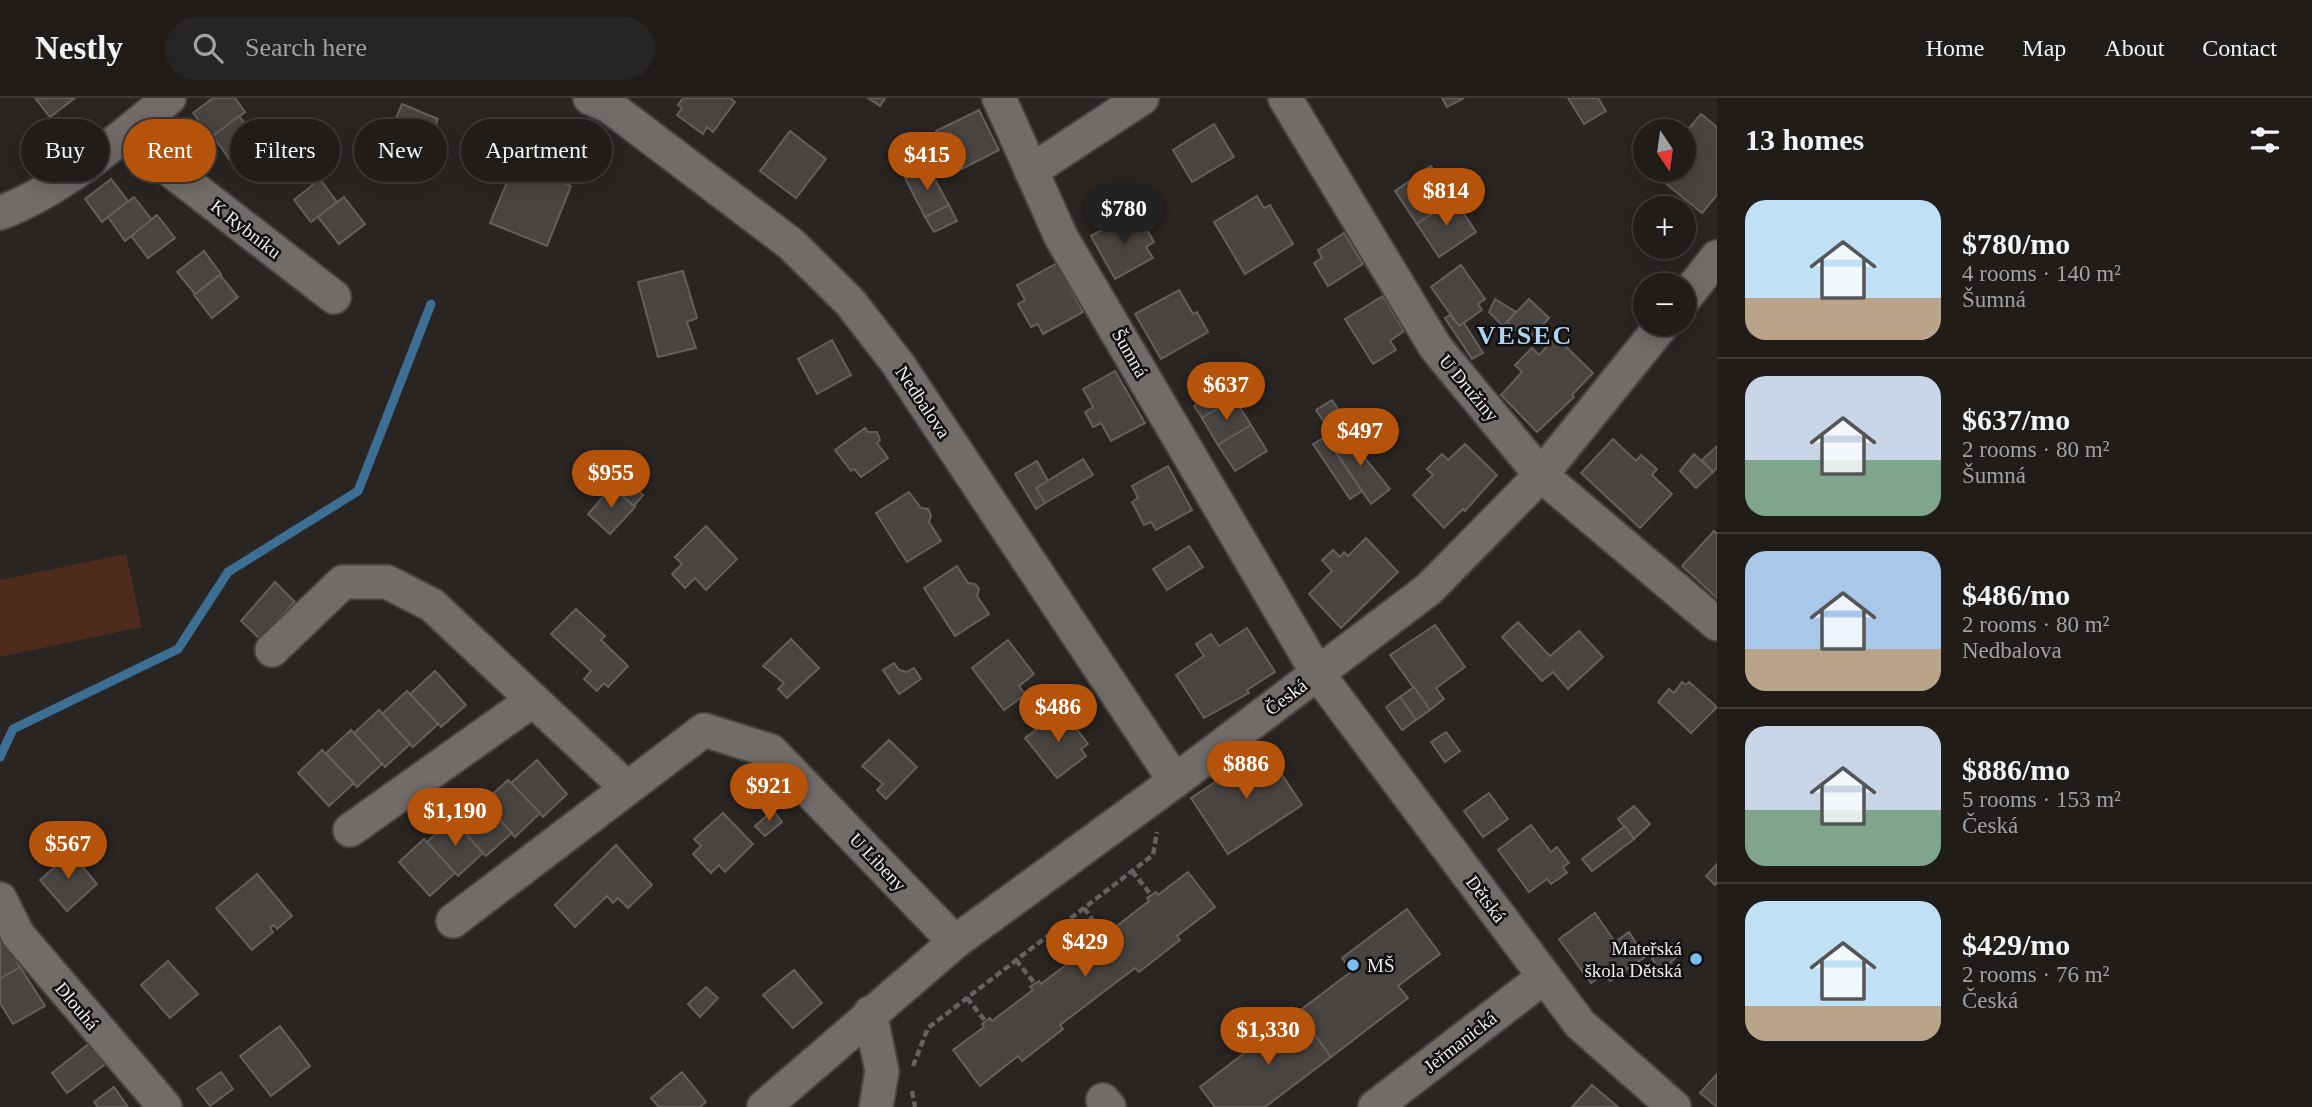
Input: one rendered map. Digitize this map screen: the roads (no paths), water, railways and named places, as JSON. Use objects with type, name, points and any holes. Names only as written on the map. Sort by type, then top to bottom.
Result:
[{"type":"street","points":[[144,119],[169,98]]},
{"type":"street","name":"Nedbalova","points":[[590,98],[609,106],[791,244],[850,302],[898,364],[1175,781]]},
{"type":"street","name":"Šumná","points":[[999,98],[1061,236],[1318,674]]},
{"type":"street","points":[[1031,171],[1142,98]]},
{"type":"street","name":"U Družiny","points":[[1285,98],[1436,348],[1541,475],[1717,624]]},
{"type":"street","points":[[0,213],[34,200],[123,136]]},
{"type":"street","name":"K Rybníku","points":[[186,182],[334,297]]},
{"type":"street","points":[[1696,284],[1717,257]]},
{"type":"street","name":"Česká","points":[[764,1107],[955,942],[1175,781],[1429,589],[1541,475],[1653,336]]},
{"type":"street","points":[[272,650],[343,582],[387,582],[432,606],[627,788]]},
{"type":"street","name":"Dětská","points":[[1318,674],[1580,1024],[1674,1107]]},
{"type":"street","points":[[350,830],[533,699]]},
{"type":"street","name":"U Libeny","points":[[453,921],[704,730],[771,751],[955,942]]},
{"type":"street","name":"Dlouhá","points":[[0,899],[18,935],[165,1107]]},
{"type":"street","name":"Jeřmanická","points":[[1376,1107],[1544,977]]},
{"type":"street","points":[[870,1013],[882,1071],[876,1107]]},
{"type":"waterway","points":[[0,757],[13,729],[178,649],[228,572],[358,491],[431,304]]},
{"type":"place","name":"Mateřská škola Dětská","points":[[1696,959]]},
{"type":"place","name":"MŠ","points":[[1353,965]]},
{"type":"district","name":"VESEC","points":[[1525,335]]}]
